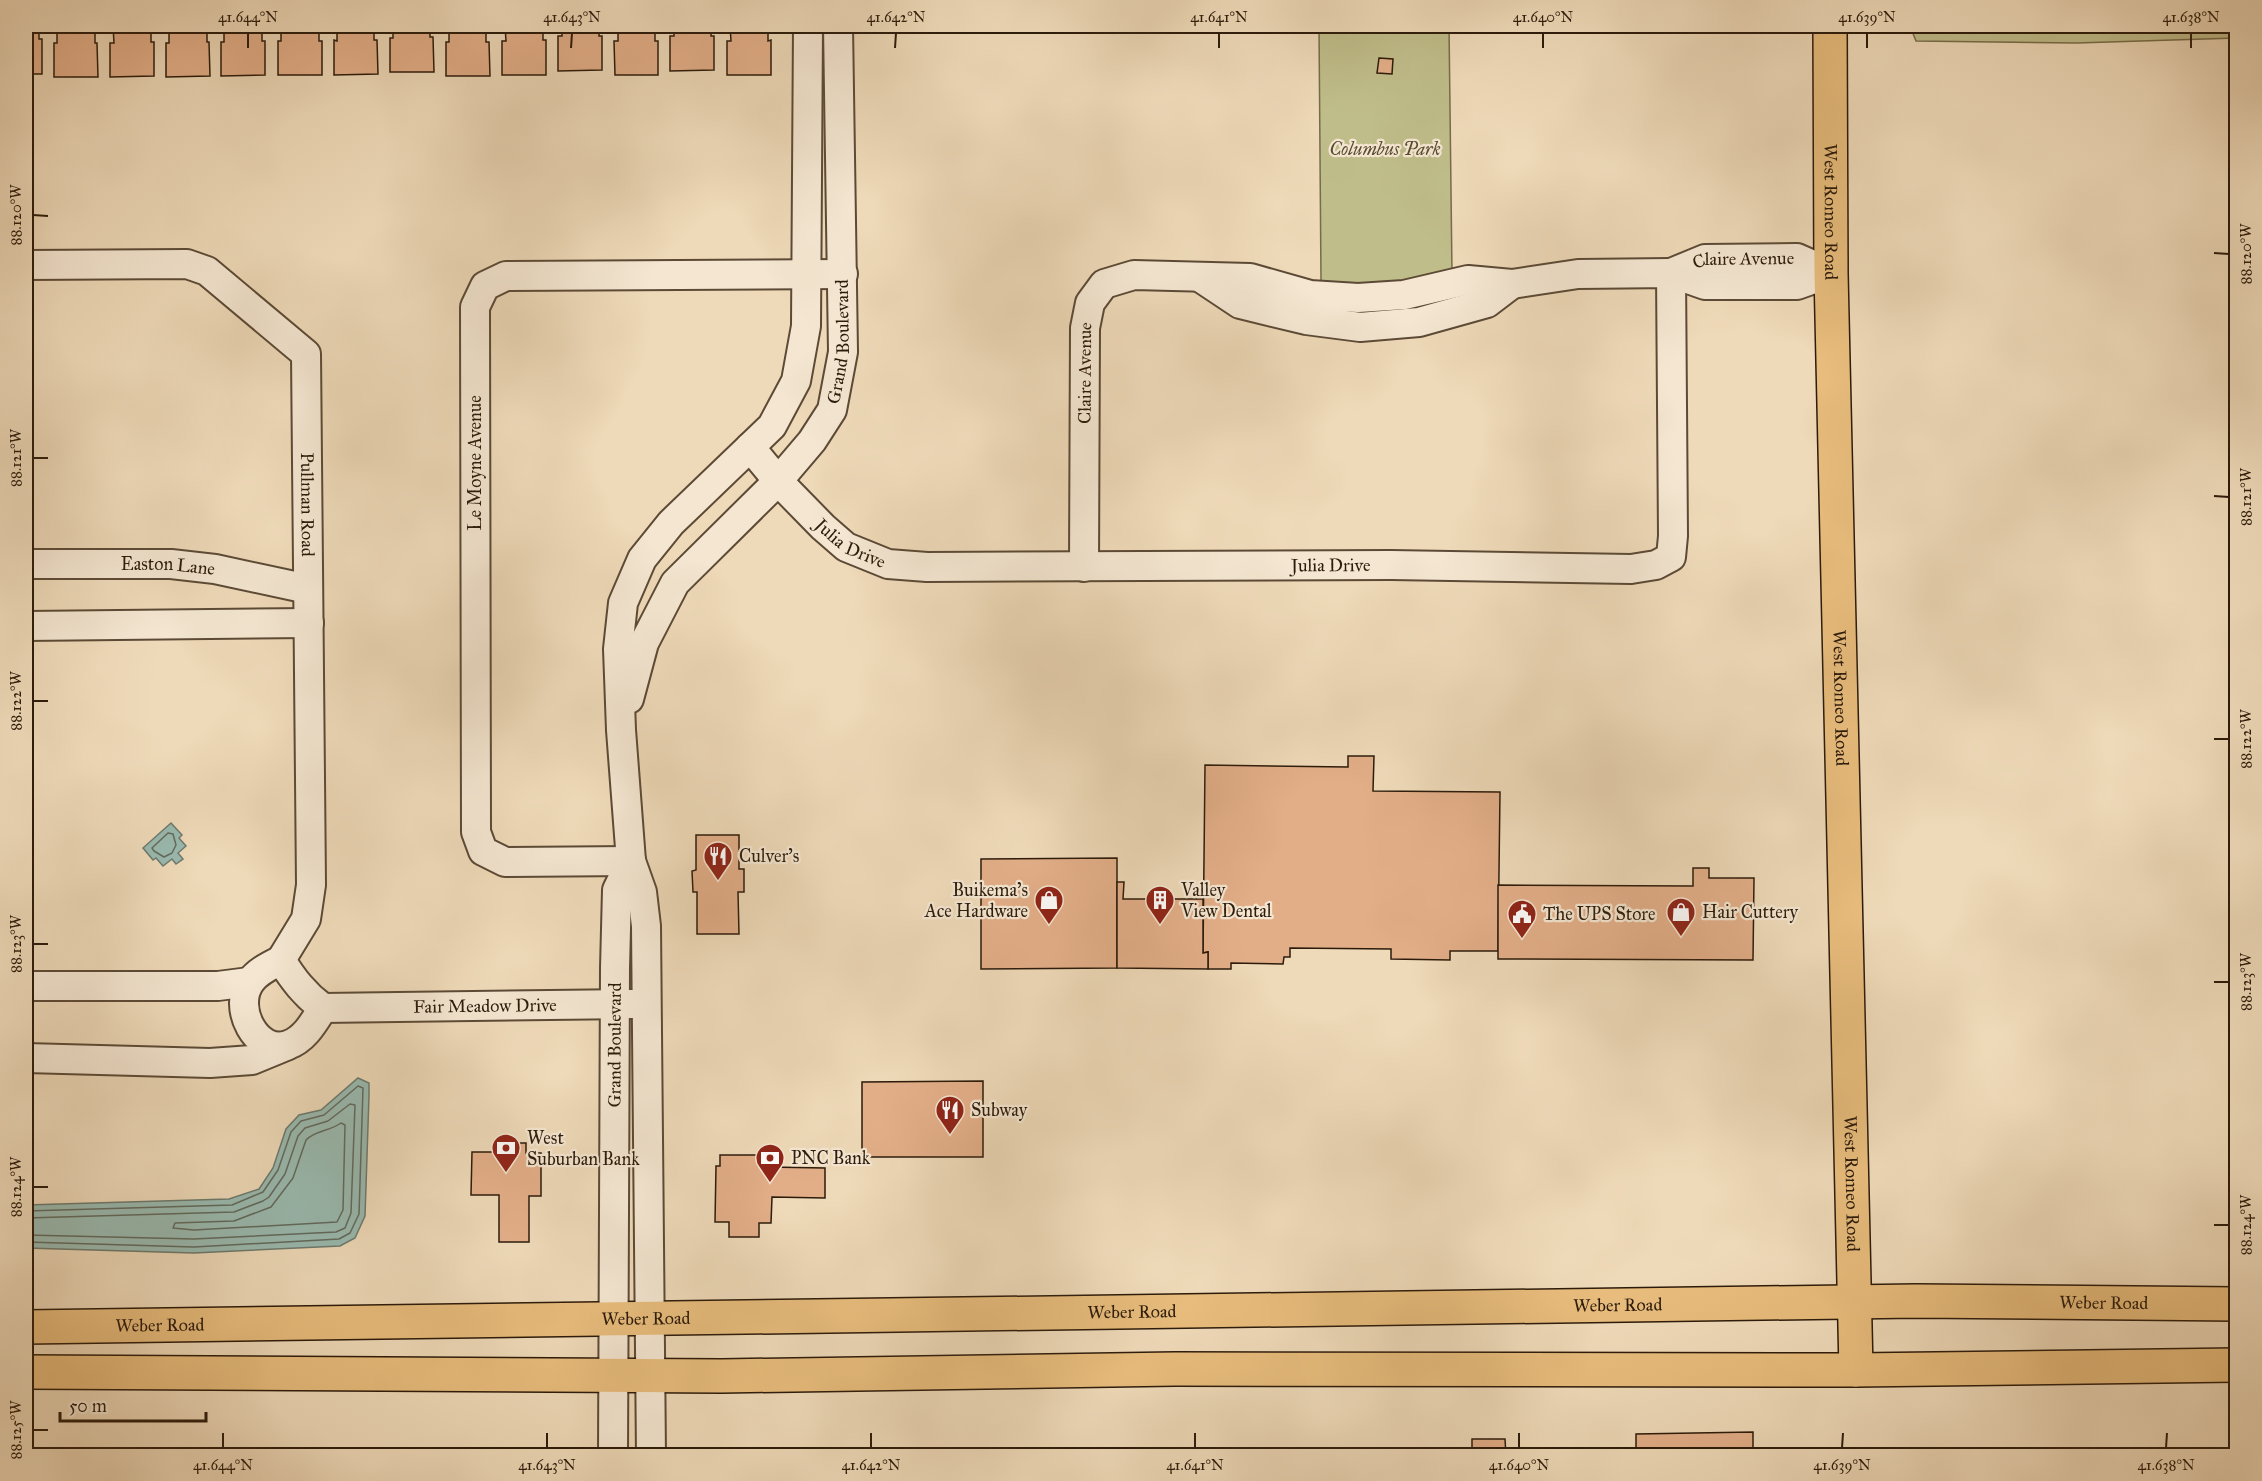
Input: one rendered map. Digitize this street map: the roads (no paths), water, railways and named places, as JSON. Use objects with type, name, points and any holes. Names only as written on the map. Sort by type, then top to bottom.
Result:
[{"type":"main road","name":"West Romeo Road","points":[[1830,26],[1831,273],[1856,1370]]},
{"type":"main road","name":"Weber Road","points":[[26,1327],[1855,1302],[2236,1304]]},
{"type":"main road","points":[[26,1372],[651,1376],[1175,1369],[1856,1370],[2236,1365]]},
{"type":"street","name":"Grand Boulevard","points":[[651,1455],[647,968],[642,892],[631,861],[621,730],[618,649],[623,603],[642,559],[671,523],[772,426],[796,381],[806,326],[808,26]]},
{"type":"street","name":"Grand Boulevard","points":[[621,730],[644,643],[675,583],[778,481],[812,441],[832,410],[843,352],[838,26]]},
{"type":"street","name":"Claire Avenue","points":[[1084,567],[1085,328],[1090,303],[1104,284],[1134,275],[1201,278],[1240,304],[1306,320],[1360,327],[1419,322],[1487,303],[1512,284],[1578,274],[1671,273],[1705,260],[1797,258],[1831,273]]},
{"type":"street","name":"Pullman Road","points":[[26,265],[187,264],[207,271],[306,354],[311,885],[306,919],[281,960]]},
{"type":"street","name":"Julia Drive","points":[[750,447],[778,481],[846,548],[888,564],[927,567],[1391,566],[1631,569],[1656,565],[1671,557],[1673,536],[1671,273]]},
{"type":"street","name":"Le Moyne Avenue","points":[[631,861],[506,862],[483,851],[477,832],[475,306],[485,286],[506,276],[843,274]]},
{"type":"street","name":"Easton Lane","points":[[26,564],[171,564],[214,569],[308,589]]},
{"type":"street","points":[[26,626],[309,623]]},
{"type":"street","name":"Grand Boulevard","points":[[613,1455],[614,1004],[617,890],[631,861]]},
{"type":"street","points":[[26,1058],[210,1063],[252,1060],[286,1046],[308,1032],[323,1008],[295,983],[281,960],[259,972],[249,982],[244,994],[243,1006],[252,1030],[261,1039],[286,1046]]},
{"type":"street","points":[[26,986],[218,986],[249,982]]},
{"type":"street","name":"Fair Meadow Drive","points":[[323,1008],[646,1005]]},
{"type":"water","points":[[171,823],[182,835],[179,838],[186,846],[178,853],[183,859],[176,864],[172,859],[163,866],[156,858],[153,860],[143,848]]},
{"type":"water","points":[[358,1078],[369,1083],[365,1216],[355,1238],[340,1246],[194,1253],[26,1248],[26,1205],[229,1199],[259,1189],[273,1168],[286,1129],[299,1115],[321,1110]]},
{"type":"place","name":"Culver's","points":[[718,882]]},
{"type":"place","name":"Buikema's Ace Hardware","points":[[1049,926]]},
{"type":"place","name":"Valley View Dental","points":[[1160,926]]},
{"type":"place","name":"Hair Cuttery","points":[[1681,938]]},
{"type":"place","name":"The UPS Store","points":[[1522,940]]},
{"type":"place","name":"Subway","points":[[950,1136]]},
{"type":"place","name":"West Suburban Bank","points":[[506,1174]]},
{"type":"place","name":"PNC Bank","points":[[770,1184]]},
{"type":"park label","name":"Columbus Park","points":[[1385,149]]}]
